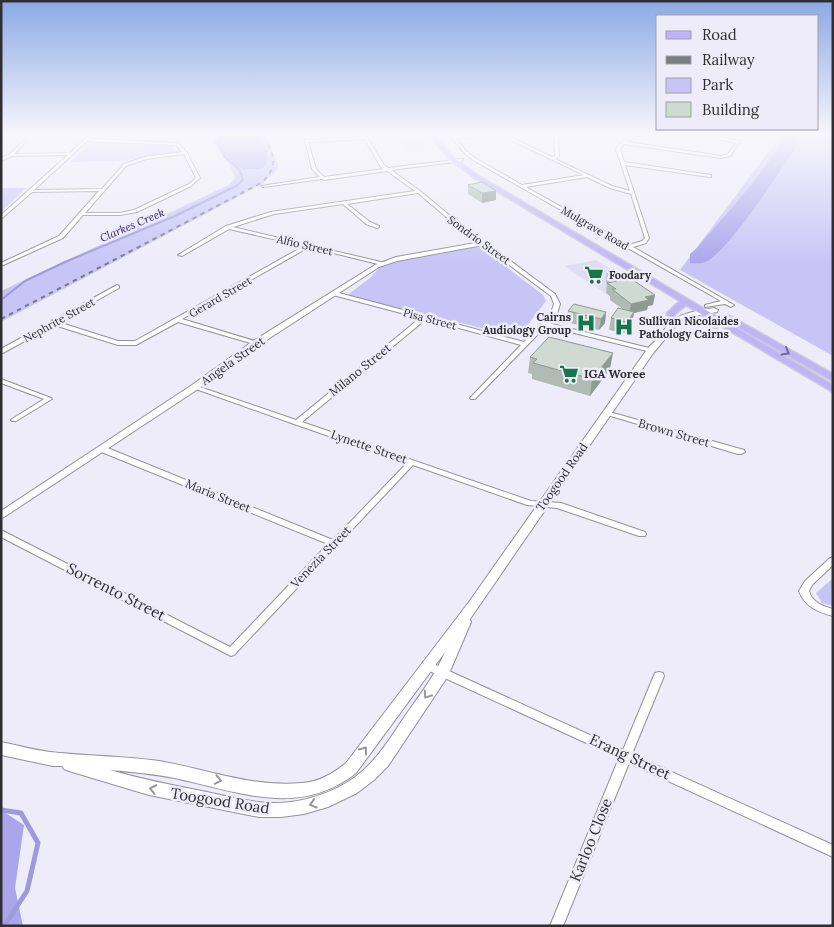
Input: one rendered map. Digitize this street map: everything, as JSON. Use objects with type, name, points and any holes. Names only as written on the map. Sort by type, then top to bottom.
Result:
[{"type":"main road","name":"Mulgrave Road","points":[[479,177],[685,301],[705,309]]},
{"type":"main road","name":"Mulgrave Road","points":[[486,177],[705,309]]},
{"type":"main road","points":[[685,301],[671,313],[673,321],[696,320],[726,326]]},
{"type":"main road","points":[[705,309],[726,326],[833,389]]},
{"type":"main road","points":[[705,309],[833,378]]},
{"type":"street","points":[[33,191],[35,186],[45,177]]},
{"type":"street","points":[[1,265],[8,260],[56,240],[114,177]]},
{"type":"street","points":[[81,214],[120,214],[135,211],[190,185],[198,177]]},
{"type":"street","points":[[263,186],[335,177]]},
{"type":"street","name":"Sondrio Street","points":[[398,177],[419,192],[480,244],[490,248],[553,295],[557,307],[554,314],[473,398]]},
{"type":"street","name":"Mulgrave Road","points":[[507,177],[731,305],[705,309]]},
{"type":"street","points":[[522,186],[579,177]]},
{"type":"street","points":[[590,177],[615,189],[632,193]]},
{"type":"street","points":[[627,177],[647,238],[646,241],[627,246]]},
{"type":"street","points":[[1,218],[27,193],[33,191],[102,190]]},
{"type":"street","points":[[180,255],[228,227],[273,213],[419,192]]},
{"type":"street","points":[[345,204],[368,223],[377,227]]},
{"type":"street","name":"Alfio Street","points":[[228,227],[382,264]]},
{"type":"street","name":"Angela Street","points":[[1,516],[195,388],[256,344],[382,264],[480,244]]},
{"type":"street","name":"Gerard Street","points":[[54,323],[118,343],[130,344],[141,341],[308,246]]},
{"type":"street","name":"Nephrite Street","points":[[1,352],[118,287]]},
{"type":"street","name":"Pisa Street","points":[[335,294],[526,344]]},
{"type":"street","points":[[673,321],[725,302]]},
{"type":"street","name":"Milano Street","points":[[296,422],[425,317]]},
{"type":"street","points":[[179,320],[256,344]]},
{"type":"street","name":"Toogood Road","points":[[48,758],[158,768],[272,791],[306,790],[323,786],[338,778],[351,768],[426,665],[473,605],[651,350],[660,343],[673,321]]},
{"type":"street","points":[[545,324],[651,350]]},
{"type":"street","points":[[1,381],[49,399],[14,420]]},
{"type":"street","name":"Lynette Street","points":[[195,388],[530,502],[558,505],[642,534]]},
{"type":"street","name":"Brown Street","points":[[606,414],[741,452]]},
{"type":"street","name":"Maria Street","points":[[102,449],[333,543]]},
{"type":"street","name":"Venezia Street","points":[[231,652],[412,462]]},
{"type":"street","name":"Sorrento Street","points":[[1,533],[231,652]]},
{"type":"street","points":[[833,560],[808,583],[804,591],[805,597],[814,606],[833,613]]},
{"type":"street","name":"Toogood Road","points":[[1,748],[48,758],[149,788],[260,810],[304,807],[328,800],[352,788],[383,761],[442,672],[473,605]]},
{"type":"street","name":"Erang Street","points":[[426,665],[833,850]]},
{"type":"street","name":"Karloo Close","points":[[556,926],[659,676]]},
{"type":"shaded area","points":[[757,177],[776,177],[727,243],[715,255],[703,263],[690,263],[690,254]]},
{"type":"shaded area","points":[[596,260],[645,290],[611,297],[564,266]]},
{"type":"shaded area","points":[[1,810],[24,825],[15,888],[23,926],[1,926]]},
{"type":"green space","points":[[269,177],[262,184],[1,322],[1,291],[229,185],[235,178]]},
{"type":"green space","points":[[750,177],[833,177],[833,356],[680,270]]},
{"type":"green space","points":[[1,188],[26,188],[1,212]]},
{"type":"green space","points":[[479,246],[543,295],[546,301],[520,335],[514,336],[349,296],[350,293],[370,278],[379,268],[400,261]]},
{"type":"green space","points":[[833,578],[833,606],[822,603],[816,593]]},
{"type":"building","points":[[482,182],[496,191],[482,193],[468,185]]},
{"type":"building","points":[[607,273],[630,278],[655,295],[645,297],[649,300],[631,304],[607,283],[617,281]]},
{"type":"building","points":[[574,304],[606,312],[601,319],[568,311]]},
{"type":"building","points":[[618,308],[634,312],[627,322],[611,318]]},
{"type":"building","points":[[549,337],[613,353],[592,379],[533,363],[537,359],[530,357]]},
{"type":"waterway","name":"Clarkes Creek","points":[[1,300],[25,281],[65,262],[175,216],[238,185],[242,177]]},
{"type":"waterway","points":[[1,810],[21,813],[38,843],[27,891],[4,926]]},
{"type":"railway","points":[[1,319],[261,183],[267,177]]},
{"type":"place","name":"Foodary","points":[[594,275]]},
{"type":"place","name":"Cairns Audiology Group","points":[[586,323]]},
{"type":"place","name":"Sullivan Nicolaides Pathology Cairns","points":[[624,327]]},
{"type":"place","name":"IGA Woree","points":[[569,374]]}]
